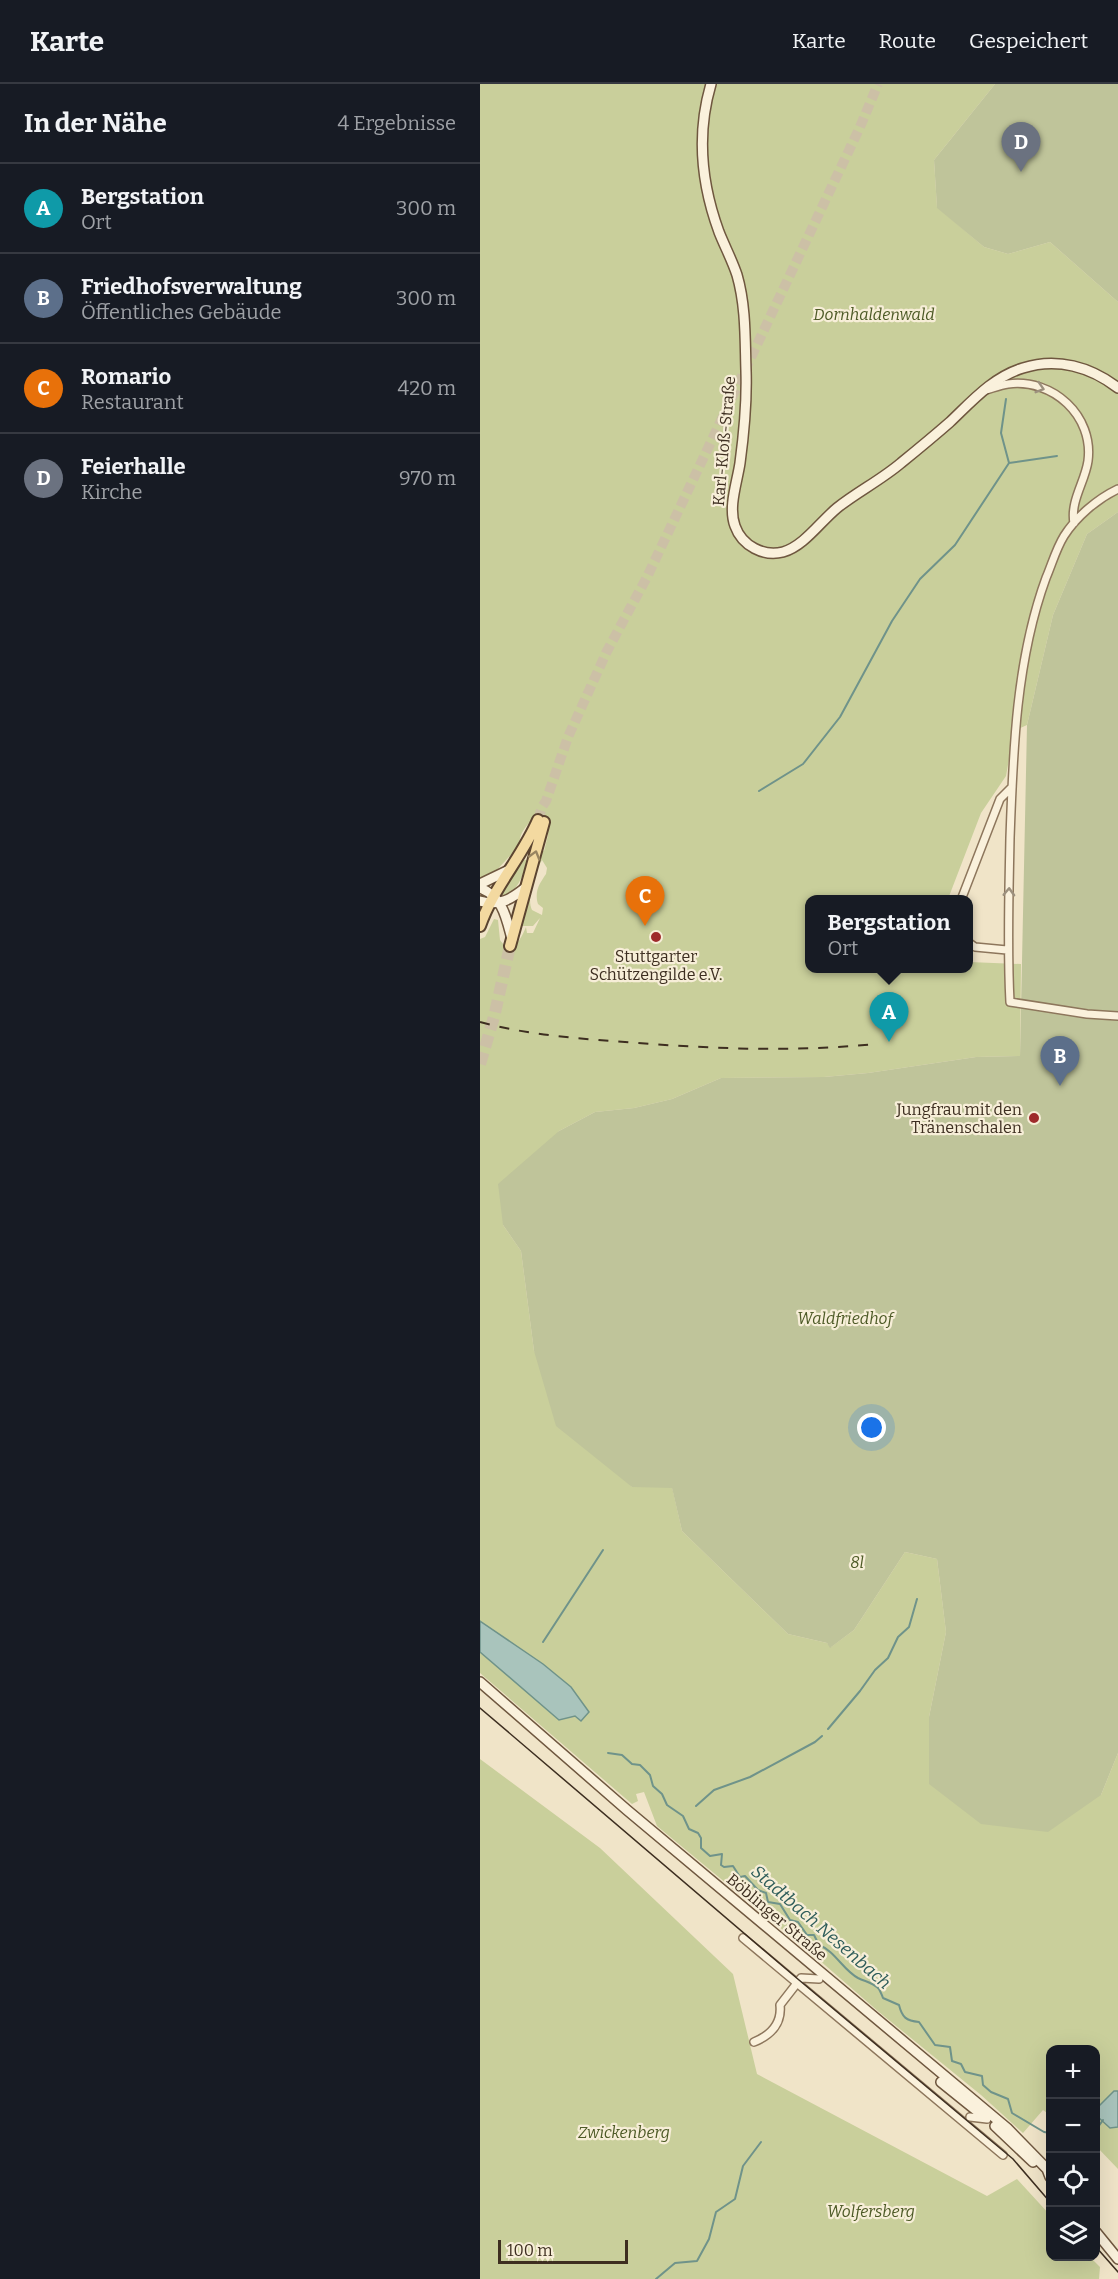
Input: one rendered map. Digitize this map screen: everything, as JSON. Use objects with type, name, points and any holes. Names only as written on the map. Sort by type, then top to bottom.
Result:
[{"type":"main road","name":"Karl-Kloß-Straße","points":[[711,84],[705,103],[701,130],[702,169],[714,217],[736,274],[744,316],[746,381],[744,428],[733,513],[736,529],[742,539],[754,548],[767,553],[784,552],[795,546],[838,508],[928,441],[983,391],[1015,371],[1033,365],[1051,363],[1087,369],[1118,388]]},
{"type":"main road","points":[[480,926],[491,901],[541,821],[511,942]]},
{"type":"main road","points":[[511,868],[480,886],[491,901],[511,942]]},
{"type":"main road","points":[[491,901],[513,898],[525,888]]},
{"type":"main road","name":"Böblinger Straße","points":[[480,1682],[620,1804],[1007,2128],[1046,2168]]},
{"type":"main road","name":"Böblinger Straße","points":[[480,1690],[987,2119],[1046,2174]]},
{"type":"main road","points":[[1100,2238],[1118,2259]]},
{"type":"street","points":[[983,391],[1008,384],[1039,387],[1061,397],[1081,420],[1088,436],[1089,453],[1087,470],[1075,502],[1074,523]]},
{"type":"street","points":[[1118,489],[1083,514],[1058,546],[1028,638],[1012,787],[1007,950],[1010,1002],[1087,1014],[1118,1016]]},
{"type":"street","points":[[963,895],[1000,800],[1012,787]]},
{"type":"street","points":[[973,945],[1007,950]]},
{"type":"street","points":[[743,1938],[798,1981],[1003,2156]]},
{"type":"street","points":[[754,2042],[764,2038],[772,2030],[782,2016],[780,2005],[798,1981],[819,1979]]},
{"type":"street","points":[[965,2102],[970,2118]]},
{"type":"street","points":[[964,2124],[970,2118],[987,2119]]},
{"type":"green space","name":"Dornhaldenwald","points":[[480,84],[995,84],[934,160],[937,207],[984,247],[1008,254],[1050,242],[1118,302],[1118,512],[1087,534],[1053,615],[1027,725],[1014,731],[1006,776],[981,813],[950,895],[805,895],[805,973],[973,973],[973,962],[1021,964],[1020,1056],[976,1057],[824,1077],[721,1078],[672,1099],[634,1108],[595,1112],[559,1131],[503,1225],[521,1251],[534,1351],[632,1487],[672,1487],[682,1531],[788,1634],[827,1643],[831,1647],[854,1630],[905,1552],[937,1559],[946,1632],[929,1717],[1101,1795],[1118,1753],[1118,2169],[1100,2150],[1100,2045],[1046,2045],[1046,2112],[1043,2110],[1023,2133],[981,2095],[657,1826],[644,1792],[636,1794],[638,1801],[632,1804],[480,1673],[480,939],[485,937],[494,919],[498,920],[500,940],[508,947],[512,947],[519,941],[526,927],[527,933],[533,933],[540,918],[533,926],[519,926],[540,850],[544,851],[548,835],[547,822],[534,818],[522,833],[520,845],[495,872],[480,880]],"holes":[[[542,860],[547,868],[537,895],[538,904],[543,908],[542,915],[532,910],[530,905],[534,878]]]},
{"type":"green space","points":[[995,84],[1118,84],[1118,302],[1050,242],[1008,254],[984,247],[937,208],[934,160]]},
{"type":"green space","name":"Waldfriedhof","points":[[1118,512],[1118,1753],[1101,1795],[1048,1832],[981,1824],[929,1784],[929,1717],[946,1632],[937,1559],[905,1552],[854,1630],[830,1648],[827,1643],[788,1634],[682,1531],[672,1488],[632,1487],[556,1426],[534,1351],[521,1251],[503,1225],[498,1184],[559,1131],[595,1112],[634,1108],[672,1099],[721,1078],[824,1077],[976,1057],[1020,1056],[1027,725],[1053,615],[1087,534]]},
{"type":"green space","points":[[524,860],[527,860],[517,886],[505,897],[502,896],[502,893]]},
{"type":"green space","name":"Zwickenberg","points":[[480,1759],[600,1848],[733,1974],[757,2074],[987,2196],[1017,2179],[1046,2211],[1046,2261],[1094,2261],[1100,2267],[1099,2279],[480,2279]]},
{"type":"water","points":[[480,1621],[543,1664],[571,1687],[589,1712],[581,1721],[575,1716],[559,1720],[480,1652]]},
{"type":"water","points":[[1114,2091],[1118,2091],[1118,2127],[1110,2128],[1100,2119],[1100,2105]]},
{"type":"waterway","points":[[1006,399],[1001,433],[1009,463]]},
{"type":"waterway","points":[[759,791],[803,764],[840,717],[892,621],[920,579],[955,545],[1009,463],[1057,456]]},
{"type":"waterway","points":[[543,1642],[603,1550]]},
{"type":"waterway","points":[[828,1729],[875,1670],[888,1658],[898,1637],[909,1627],[917,1599]]},
{"type":"waterway","points":[[696,1806],[714,1790],[750,1777],[822,1736]]},
{"type":"waterway","name":"Stadtbach Nesenbach","points":[[608,1753],[622,1755],[632,1764],[640,1765],[650,1775],[653,1786],[662,1794],[667,1805],[683,1816],[689,1829],[698,1833],[701,1838],[701,1848],[710,1856],[722,1854],[721,1865],[733,1866],[740,1877],[745,1876],[758,1890],[766,1893],[768,1902],[780,1904],[790,1920],[798,1922],[807,1935],[814,1935],[819,1945],[830,1952],[853,1975],[874,1985],[879,1989],[883,1998],[899,2005],[905,2018],[919,2022],[935,2045],[950,2047],[952,2061],[961,2064],[965,2072],[982,2076],[983,2085],[991,2092],[1008,2099],[1012,2113],[1046,2132]]},
{"type":"waterway","points":[[1100,2124],[1103,2120]]},
{"type":"waterway","points":[[656,2279],[675,2263],[697,2261],[709,2239],[716,2212],[735,2199],[743,2166],[761,2142]]},
{"type":"tunnel","points":[[538,820],[568,737],[607,651],[647,577],[860,127],[878,84]]},
{"type":"tunnel","points":[[480,1064],[494,1017],[510,946]]},
{"type":"tram line","points":[[480,1708],[1013,2159],[1046,2197]]},
{"type":"tram line","points":[[1100,2252],[1118,2272]]},
{"type":"railway","points":[[480,1022],[519,1031],[558,1036],[697,1047],[786,1049],[875,1044]]},
{"type":"place","name":"Feierhalle","points":[[1021,172]]},
{"type":"place","name":"Romario","points":[[645,926]]},
{"type":"place","name":"Stuttgarter Schützengilde e.V.","points":[[656,937]]},
{"type":"place","name":"Bergstation","points":[[889,1042]]},
{"type":"place","name":"Friedhofsverwaltung","points":[[1060,1086]]},
{"type":"place","name":"Jungfrau mit den Tränenschalen","points":[[1034,1118]]},
{"type":"park label","name":"8l","points":[[857,1562]]},
{"type":"park label","name":"Wolfersberg","points":[[871,2211]]}]
